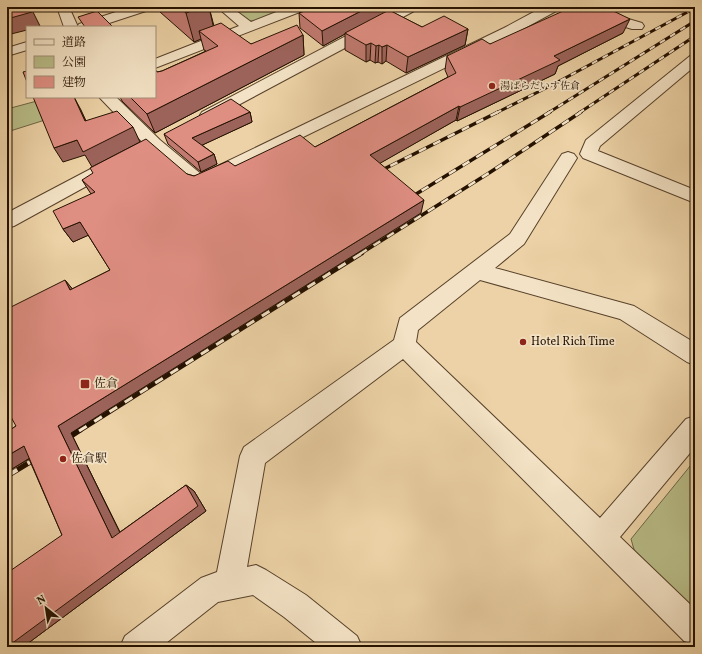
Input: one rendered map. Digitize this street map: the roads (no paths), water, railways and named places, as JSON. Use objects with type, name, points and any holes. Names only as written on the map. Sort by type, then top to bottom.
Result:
[{"type":"street","points":[[62,7],[71,26]]},
{"type":"street","points":[[87,26],[144,7]]},
{"type":"street","points":[[223,7],[249,27]]},
{"type":"street","points":[[156,64],[300,7]]},
{"type":"street","points":[[195,122],[411,7]]},
{"type":"street","points":[[108,98],[154,144],[199,182],[502,35],[553,7]]},
{"type":"street","points":[[575,7],[637,26]]},
{"type":"street","points":[[7,52],[26,46]]},
{"type":"street","points":[[695,59],[592,144],[589,154],[695,197]]},
{"type":"street","points":[[230,585],[253,456],[404,345],[408,325],[516,239],[568,158]]},
{"type":"street","points":[[7,221],[120,162]]},
{"type":"street","points":[[476,270],[626,312],[695,355]]},
{"type":"street","points":[[404,345],[695,630]]},
{"type":"street","points":[[601,538],[695,428]]},
{"type":"street","points":[[136,647],[211,588],[256,580],[295,606],[346,647]]},
{"type":"railway","points":[[376,173],[554,84],[695,8]]},
{"type":"railway","points":[[548,113],[695,21]]},
{"type":"railway","points":[[579,113],[695,36]]},
{"type":"railway","points":[[408,199],[550,112]]},
{"type":"railway","points":[[360,254],[489,173],[581,112]]},
{"type":"railway","points":[[79,431],[362,253]]},
{"type":"railway","points":[[62,442],[80,430]]},
{"type":"railway","points":[[7,476],[40,456]]},
{"type":"place","name":"湯ぱらだいす佐倉","points":[[492,86]]},
{"type":"place","name":"Hotel Rich Time","points":[[523,342]]},
{"type":"place","name":"佐倉","points":[[85,384]]},
{"type":"place","name":"佐倉駅","points":[[63,459]]}]
